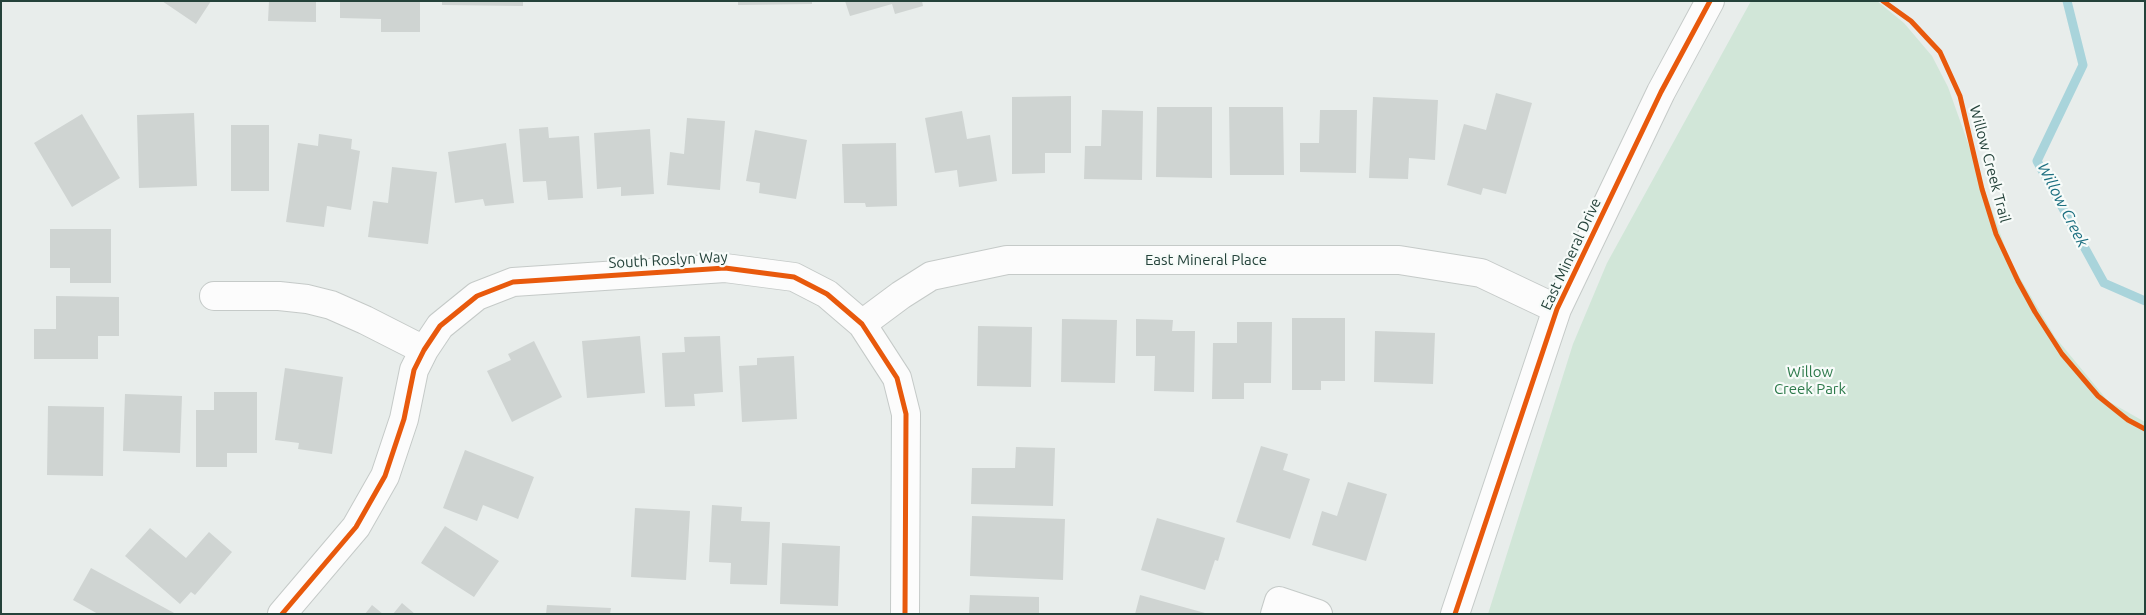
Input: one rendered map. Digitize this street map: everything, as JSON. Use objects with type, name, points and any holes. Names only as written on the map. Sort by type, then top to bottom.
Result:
[{"type":"street","name":"East Mineral Drive","points":[[1455,614],[1557,309],[1661,92],[1710,1]]},
{"type":"street","name":"East Mineral Place","points":[[862,324],[901,295],[931,276],[1007,260],[1399,260],[1481,273],[1557,309]]},
{"type":"street","name":"South Roslyn Way","points":[[282,614],[356,527],[385,476],[404,419],[414,370],[424,350],[440,326],[478,296],[513,282],[725,268],[794,277],[827,294],[862,324],[897,378],[906,414],[905,614]]},
{"type":"street","points":[[214,296],[279,296],[307,299],[331,305],[424,350]]},
{"type":"street","points":[[1275,614],[1279,602],[1318,614]]},
{"type":"green space","name":"Willow Creek Park","points":[[1751,1],[1877,1],[1904,23],[1932,56],[1948,87],[2010,261],[2055,337],[2108,401],[2145,422],[2145,614],[1488,614],[1573,344],[1607,263]]},
{"type":"building","points":[[162,1],[211,1],[196,24]]},
{"type":"building","points":[[269,1],[316,1],[316,22],[268,21]]},
{"type":"building","points":[[340,1],[420,1],[420,32],[381,32],[381,19],[340,18]]},
{"type":"building","points":[[442,1],[523,1],[523,6],[442,5]]},
{"type":"building","points":[[738,1],[812,1],[812,4],[738,5]]},
{"type":"building","points":[[845,1],[922,1],[923,6],[895,14],[892,4],[850,16]]},
{"type":"building","points":[[1496,93],[1532,103],[1506,194],[1483,188],[1481,195],[1447,185],[1464,124],[1486,130]]},
{"type":"building","points":[[1071,96],[1071,153],[1045,153],[1045,173],[1012,174],[1012,97]]},
{"type":"building","points":[[1373,97],[1438,100],[1435,160],[1409,158],[1408,179],[1369,178]]},
{"type":"building","points":[[1157,107],[1212,107],[1212,178],[1156,177]]},
{"type":"building","points":[[1229,107],[1283,107],[1284,175],[1230,175]]},
{"type":"building","points":[[1102,110],[1143,111],[1142,180],[1084,179],[1085,146],[1101,146]]},
{"type":"building","points":[[1320,110],[1357,110],[1356,173],[1300,172],[1300,143],[1319,143]]},
{"type":"building","points":[[962,111],[967,139],[990,135],[997,181],[959,187],[957,170],[935,173],[925,118]]},
{"type":"building","points":[[194,113],[197,186],[139,188],[137,115]]},
{"type":"building","points":[[82,114],[120,178],[72,207],[34,143]]},
{"type":"building","points":[[687,118],[725,121],[720,190],[667,185],[670,152],[684,154]]},
{"type":"building","points":[[231,125],[269,125],[269,191],[231,191]]},
{"type":"building","points":[[548,127],[549,138],[579,136],[583,198],[548,200],[546,181],[523,182],[519,129]]},
{"type":"building","points":[[650,129],[654,194],[621,196],[621,187],[597,189],[594,133]]},
{"type":"building","points":[[755,130],[807,140],[796,199],[759,193],[760,183],[746,181]]},
{"type":"building","points":[[319,134],[352,139],[351,149],[360,151],[351,210],[327,206],[324,227],[286,222],[298,143],[318,146]]},
{"type":"building","points":[[506,143],[514,203],[485,206],[483,199],[455,203],[448,152]]},
{"type":"building","points":[[896,143],[897,206],[866,207],[865,203],[844,203],[842,144]]},
{"type":"building","points":[[392,167],[437,172],[428,244],[368,237],[373,201],[388,203]]},
{"type":"building","points":[[50,229],[111,229],[111,283],[70,283],[70,268],[50,268]]},
{"type":"building","points":[[56,296],[119,297],[119,336],[98,336],[98,359],[34,359],[34,329],[56,329]]},
{"type":"building","points":[[1292,318],[1345,318],[1345,381],[1321,381],[1321,390],[1292,390]]},
{"type":"building","points":[[1062,319],[1117,320],[1115,383],[1061,382]]},
{"type":"building","points":[[1136,319],[1173,320],[1172,331],[1195,331],[1194,392],[1154,391],[1155,356],[1136,356]]},
{"type":"building","points":[[1237,322],[1272,322],[1271,383],[1244,383],[1244,399],[1212,399],[1213,343],[1237,343]]},
{"type":"building","points":[[978,326],[1032,327],[1031,387],[977,386]]},
{"type":"building","points":[[1375,331],[1435,333],[1433,384],[1374,382]]},
{"type":"building","points":[[640,336],[645,393],[587,398],[582,341]]},
{"type":"building","points":[[720,336],[723,392],[694,394],[695,406],[665,407],[662,353],[685,352],[684,337]]},
{"type":"building","points":[[534,341],[562,397],[512,422],[487,371],[511,360],[508,354]]},
{"type":"building","points":[[794,356],[797,419],[742,422],[739,366],[757,365],[757,358]]},
{"type":"building","points":[[285,368],[343,377],[332,454],[298,449],[299,443],[275,440]]},
{"type":"building","points":[[214,392],[257,392],[257,453],[227,453],[227,467],[196,467],[196,410],[214,410]]},
{"type":"building","points":[[125,394],[182,396],[180,453],[123,451]]},
{"type":"building","points":[[48,406],[104,407],[103,476],[47,475]]},
{"type":"building","points":[[1261,446],[1288,454],[1283,470],[1310,479],[1290,539],[1236,522]]},
{"type":"building","points":[[1016,447],[1055,448],[1053,506],[971,504],[972,468],[1015,468]]},
{"type":"building","points":[[465,450],[534,477],[518,519],[483,505],[477,521],[443,508]]},
{"type":"building","points":[[1348,482],[1387,494],[1366,561],[1312,545],[1322,511],[1337,516]]},
{"type":"building","points":[[712,505],[742,507],[741,521],[770,522],[767,585],[730,584],[731,563],[709,562]]},
{"type":"building","points":[[635,508],[690,511],[686,580],[631,577]]},
{"type":"building","points":[[972,516],[1065,519],[1063,580],[970,576]]},
{"type":"building","points":[[1157,518],[1225,538],[1218,561],[1215,560],[1205,590],[1141,570]]},
{"type":"building","points":[[445,526],[499,561],[474,597],[421,563]]},
{"type":"building","points":[[150,528],[186,558],[209,532],[232,552],[195,595],[191,592],[180,604],[125,556]]},
{"type":"building","points":[[782,543],[840,546],[838,606],[780,604]]},
{"type":"building","points":[[91,568],[176,614],[98,614],[73,600]]},
{"type":"building","points":[[970,595],[1039,597],[1039,614],[969,614]]},
{"type":"building","points":[[1140,595],[1205,613],[1205,614],[1135,614]]},
{"type":"building","points":[[402,603],[415,614],[393,614]]},
{"type":"building","points":[[372,605],[383,614],[365,614]]},
{"type":"building","points":[[547,605],[611,608],[610,614],[546,614]]},
{"type":"waterway","name":"Willow Creek","points":[[2067,1],[2083,65],[2037,161],[2104,283],[2145,301]]},
{"type":"cycle path","points":[[1455,614],[1557,309],[1661,92],[1710,1]]},
{"type":"cycle path","name":"Willow Creek Trail","points":[[1883,1],[1911,21],[1940,52],[1960,96],[1982,189],[1996,234],[2035,312],[2062,354],[2098,396],[2128,420],[2145,429]]},
{"type":"cycle path","points":[[282,614],[356,527],[385,476],[404,419],[414,370],[424,350],[440,326],[477,296],[513,282],[725,268],[794,277],[827,294],[862,324],[897,378],[906,414],[905,614]]}]
